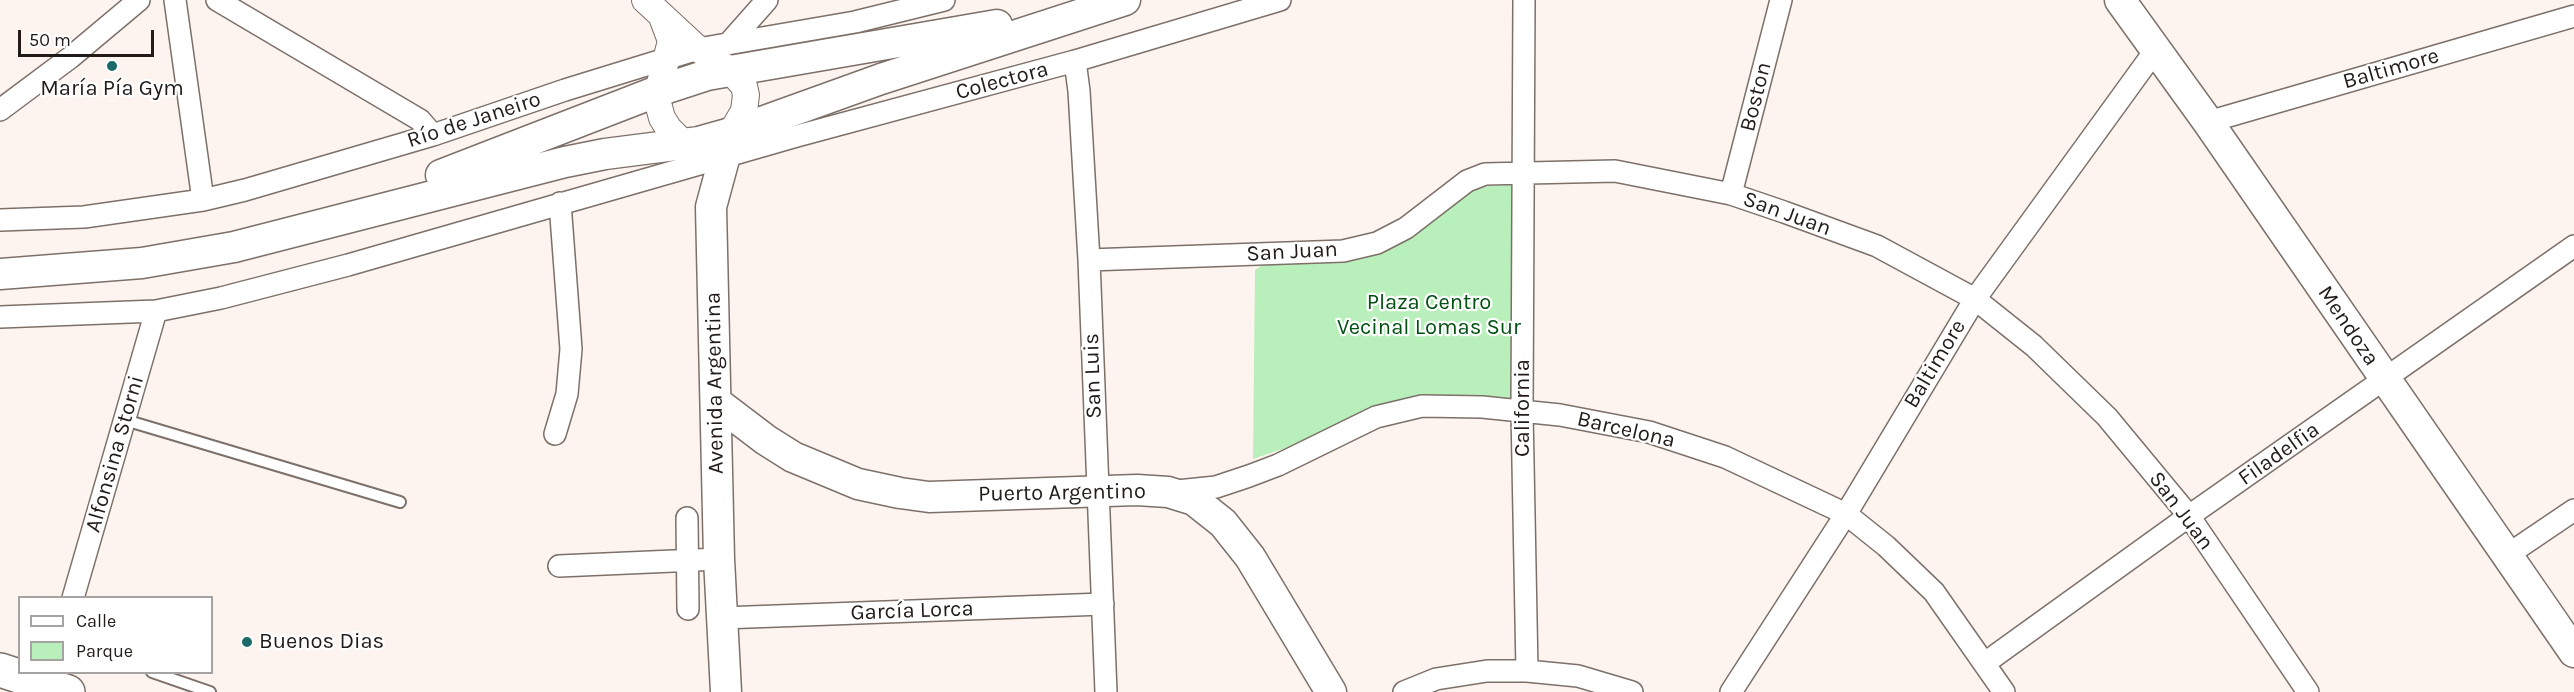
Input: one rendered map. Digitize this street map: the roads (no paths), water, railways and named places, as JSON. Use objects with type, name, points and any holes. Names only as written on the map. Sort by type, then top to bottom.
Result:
[{"type":"main road","points":[[234,247],[474,164],[658,91],[729,57],[985,28],[1083,0]]},
{"type":"main road","points":[[0,274],[142,263],[234,247],[565,162],[605,154],[709,150],[881,79],[1125,0]]},
{"type":"main road","name":"Mendoza","points":[[2120,0],[2157,48],[2574,652]]},
{"type":"main road","name":"Avenida Argentina","points":[[709,150],[719,559],[726,692]]},
{"type":"main road","name":"Puerto Argentino","points":[[716,402],[756,433],[793,457],[858,484],[929,497],[1098,490],[1168,492],[1194,500],[1212,512],[1238,540],[1331,692]]},
{"type":"main road","points":[[0,670],[55,683]]},
{"type":"street","points":[[0,110],[71,57],[139,0]]},
{"type":"street","points":[[175,0],[203,200]]},
{"type":"street","points":[[217,0],[420,120],[433,135]]},
{"type":"street","points":[[729,57],[767,0]]},
{"type":"street","points":[[653,9],[698,49],[729,57],[944,0]]},
{"type":"street","name":"Colectora","points":[[709,150],[1075,61],[1280,0]]},
{"type":"street","name":"California","points":[[1524,0],[1522,411],[1527,671]]},
{"type":"street","name":"Boston","points":[[1731,194],[1781,0]]},
{"type":"street","points":[[653,9],[671,41],[658,91],[662,118],[669,129],[709,150]]},
{"type":"street","name":"Baltimore","points":[[2208,122],[2574,16]]},
{"type":"street","name":"Baltimore","points":[[1731,692],[1846,514],[1975,299],[2157,48]]},
{"type":"street","name":"Río de Janeiro","points":[[0,220],[84,217],[203,200],[245,190],[433,135],[565,90],[698,49]]},
{"type":"street","points":[[0,316],[156,310],[221,298],[348,265],[560,203],[709,150],[744,111],[746,95],[744,86],[729,57]]},
{"type":"street","name":"San Luis","points":[[1075,61],[1080,91],[1089,260],[1106,692]]},
{"type":"street","name":"San Juan","points":[[1089,260],[1343,251],[1377,243],[1406,228],[1467,181],[1485,174],[1615,171],[1731,194],[1877,246],[1975,299],[2034,346],[2106,417],[2189,516],[2308,692]]},
{"type":"street","points":[[555,434],[567,394],[571,349],[560,203]]},
{"type":"street","name":"Filadelfia","points":[[1985,663],[2189,516],[2574,246]]},
{"type":"street","name":"Alfonsina Storni","points":[[73,596],[156,310]]},
{"type":"street","name":"Barcelona","points":[[1168,492],[1216,487],[1250,476],[1376,417],[1422,406],[1482,407],[1560,415],[1649,432],[1725,457],[1846,514],[1886,546],[1934,592],[2004,692]]},
{"type":"street","points":[[2506,556],[2574,510]]},
{"type":"street","points":[[687,518],[688,609]]},
{"type":"street","points":[[560,566],[719,559]]},
{"type":"street","name":"García Lorca","points":[[722,618],[1103,604]]},
{"type":"street","points":[[1404,692],[1436,679],[1487,671],[1527,671],[1578,676],[1632,692]]},
{"type":"lane","points":[[125,420],[400,502]]},
{"type":"lane","points":[[158,674],[210,692]]},
{"type":"place","name":"María Pía Gym","points":[[112,66]]},
{"type":"place","name":"Buenos Dias","points":[[247,642]]},
{"type":"park label","name":"Plaza Centro Vecinal Lomas Sur","points":[[1429,316]]}]
